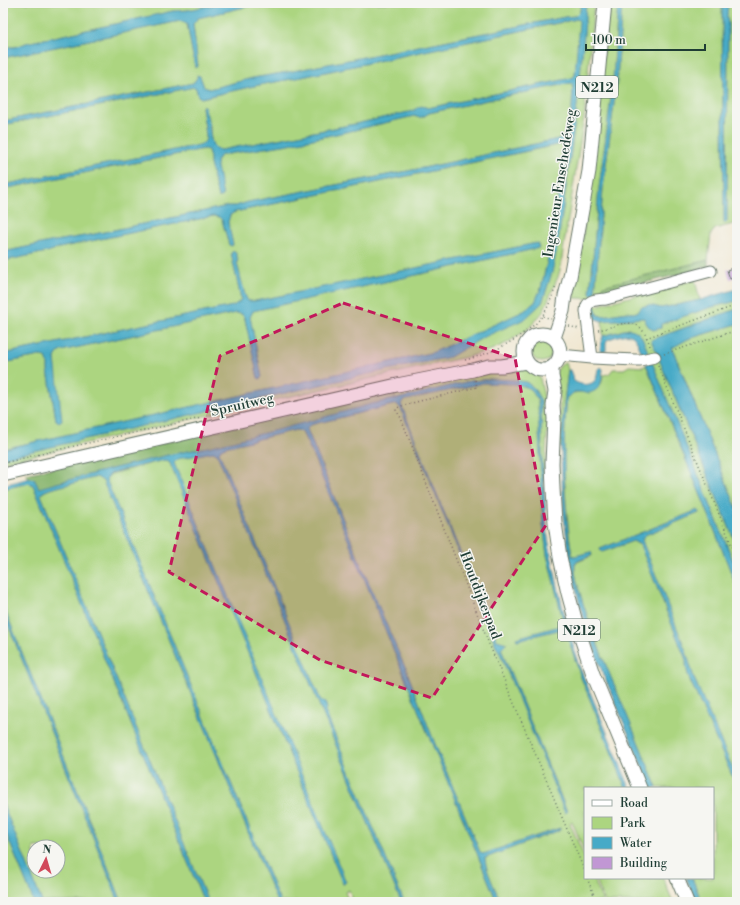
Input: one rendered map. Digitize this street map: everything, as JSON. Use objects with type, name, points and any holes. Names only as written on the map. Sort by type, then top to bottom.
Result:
[{"type":"main road","name":"Ingenieur Enschedéweg","points":[[549,336],[556,308],[565,296],[570,277],[589,171],[605,3]]},
{"type":"main road","points":[[539,334],[549,336],[558,343],[560,355],[557,363],[547,369],[534,369],[528,365],[525,357],[526,343],[534,336],[539,334]]},
{"type":"main road","name":"Spruitweg","points":[[3,474],[397,385],[489,366],[502,366],[525,357]]},
{"type":"main road","name":"N212","points":[[547,369],[552,376],[555,391],[553,406],[554,419],[552,463],[555,523],[560,557],[577,626],[594,674],[640,787]]},
{"type":"main road","points":[[677,879],[687,902]]},
{"type":"street","points":[[592,358],[588,331],[587,304],[711,271]]},
{"type":"street","points":[[560,355],[640,360],[659,356]]},
{"type":"path","points":[[472,358],[493,351],[507,344],[534,325],[542,316],[549,304],[557,284]]},
{"type":"path","points":[[646,338],[737,305]]},
{"type":"path","points":[[588,331],[626,323],[633,323],[643,330],[646,338],[659,356],[737,558]]},
{"type":"path","points":[[659,356],[737,330]]},
{"type":"path","name":"Houtdijkerpad","points":[[475,378],[477,387],[404,406],[397,408],[396,410],[489,644],[584,870]]},
{"type":"path","points":[[587,879],[597,902]]},
{"type":"highlighted area","points":[[343,303],[515,358],[546,525],[432,698],[320,660],[169,572],[220,356]]},
{"type":"green space","points":[[3,3],[223,3],[188,10],[173,11],[26,43],[15,47],[3,47]]},
{"type":"green space","points":[[262,3],[581,3],[580,11],[575,16],[253,78],[209,89],[204,87],[200,76],[193,83],[3,121],[3,58],[180,21],[187,24],[195,67],[198,66],[193,24],[198,18]]},
{"type":"green space","points":[[586,3],[594,3],[584,118],[560,270],[543,312],[529,328],[507,343],[491,350],[467,357],[3,462],[3,458],[368,374],[450,357],[542,303],[559,236],[565,196],[572,148]]},
{"type":"green space","points":[[609,3],[618,3],[613,81],[599,188],[590,294],[595,294],[603,188],[617,81],[622,3],[722,3],[724,222],[727,221],[727,16],[728,3],[737,3],[737,223],[715,229],[711,234],[708,260],[603,286],[603,293],[596,299],[574,298],[583,237]]},
{"type":"green space","points":[[577,19],[580,21],[575,75],[572,78],[428,108],[420,106],[414,111],[221,150],[214,147],[211,141],[210,125],[202,107],[206,139],[204,143],[199,145],[3,185],[3,125],[194,87],[196,88],[198,96],[202,98]]},
{"type":"green space","points":[[571,83],[573,85],[572,107],[567,136],[563,138],[428,167],[3,252],[3,189],[204,149],[208,150],[218,197],[221,197],[222,195],[216,162],[222,155],[289,144],[414,116],[422,117],[429,113]]},
{"type":"green space","points":[[562,144],[566,147],[551,245],[541,288],[535,302],[524,311],[434,352],[3,449],[3,363],[40,356],[46,357],[56,420],[55,357],[61,351],[236,313],[242,314],[245,319],[258,378],[260,379],[262,377],[250,317],[253,311],[539,248],[537,243],[255,301],[248,301],[245,296],[237,263],[238,259],[235,252],[231,253],[241,299],[233,306],[3,354],[3,261],[91,241],[214,216],[219,217],[222,220],[229,245],[233,245],[228,222],[230,215],[235,212]]},
{"type":"green space","points":[[708,260],[708,266],[689,272],[603,293],[603,286]]},
{"type":"green space","points":[[695,280],[700,300],[661,308],[649,305],[633,313],[627,312],[602,316],[598,315],[595,306]]},
{"type":"green space","points":[[737,301],[737,309],[667,334],[664,372],[737,546],[737,570],[642,338],[630,329],[603,336],[602,321],[644,318],[647,325],[653,330],[661,328],[661,324],[712,307]]},
{"type":"green space","points":[[737,324],[737,509],[672,347],[688,339]]},
{"type":"green space","points":[[542,342],[549,345],[552,352],[549,359],[542,362],[535,359],[532,352],[535,345]]},
{"type":"green space","points":[[566,362],[568,370],[561,447],[557,446],[560,403],[556,372],[560,366]]},
{"type":"green space","points":[[646,365],[706,508],[737,588],[737,779],[694,678],[686,651],[642,539],[645,535],[699,513],[698,510],[600,549],[602,552],[633,541],[640,545],[686,660],[687,671],[691,682],[737,787],[737,902],[702,902],[692,879],[714,879],[714,787],[657,787],[597,643],[579,590],[575,573],[575,563],[592,556],[591,552],[572,556],[567,516],[565,476],[564,442],[567,397],[573,393],[600,385],[603,375],[609,374],[613,369],[624,369],[629,366],[643,367]]},
{"type":"green space","points":[[521,366],[529,369],[540,378],[548,415],[544,491],[541,401],[534,388],[526,382],[490,379],[470,381],[395,399],[394,390]]},
{"type":"green space","points":[[484,383],[515,384],[531,389],[538,401],[543,525],[547,555],[563,620],[560,626],[516,638],[517,640],[562,629],[566,631],[580,675],[626,787],[584,787],[584,851],[572,821],[570,823],[584,857],[584,879],[593,879],[603,902],[501,902],[485,863],[485,858],[560,830],[560,828],[483,854],[480,852],[307,429],[310,425],[397,404],[401,409],[497,648],[566,812],[567,811],[506,662],[501,647],[502,643],[497,641],[401,404],[403,401]]},
{"type":"green space","points":[[394,390],[395,399],[208,447],[111,469],[39,489],[34,479],[30,478],[26,474]]},
{"type":"green space","points":[[296,430],[302,432],[311,451],[497,902],[404,902],[325,711],[327,708],[325,703],[321,701],[219,452],[225,447]]},
{"type":"green space","points":[[213,452],[217,454],[401,902],[354,902],[349,890],[345,892],[349,902],[280,902],[106,479],[111,474],[164,460],[169,461],[344,884],[174,463],[176,459]]},
{"type":"green space","points":[[97,477],[103,481],[277,902],[208,902],[41,495],[43,492],[50,489]]},
{"type":"green space","points":[[29,483],[33,485],[204,902],[122,902],[3,605],[3,489]]},
{"type":"green space","points":[[3,612],[119,902],[42,902],[33,879],[66,879],[66,839],[26,839],[26,862],[3,804]]},
{"type":"green space","points":[[3,826],[34,902],[3,902]]},
{"type":"green space","points":[[595,879],[663,879],[673,902],[605,902]]},
{"type":"water","points":[[223,3],[262,3],[198,18],[193,24],[197,68],[195,67],[187,24],[180,21],[3,58],[3,47],[15,47],[26,43],[173,11],[188,10]]},
{"type":"water","points":[[581,3],[586,3],[584,36],[577,106],[558,243],[552,273],[542,303],[525,319],[482,338],[450,357],[368,374],[3,458],[3,449],[434,352],[524,311],[535,302],[541,288],[551,245],[566,147],[561,144],[235,212],[230,215],[228,222],[232,246],[229,245],[222,220],[219,217],[214,216],[91,241],[3,261],[3,252],[428,167],[563,138],[567,136],[572,107],[573,85],[571,83],[429,113],[422,117],[414,116],[289,144],[222,155],[216,162],[223,196],[221,197],[218,197],[208,150],[204,149],[3,189],[3,185],[204,143],[206,135],[203,105],[208,119],[212,144],[217,149],[221,150],[355,124],[413,111],[420,106],[428,108],[572,78],[575,75],[579,21],[577,19],[201,98],[198,96],[196,88],[194,87],[3,125],[3,121],[193,83],[197,78],[197,75],[200,76],[204,87],[209,89],[253,78],[575,16],[580,11]]},
{"type":"water","points":[[618,3],[622,3],[617,81],[603,188],[595,294],[592,295],[590,294],[599,188],[613,81]]},
{"type":"water","points":[[722,3],[728,3],[726,223],[724,222]]},
{"type":"water","points":[[537,243],[539,248],[253,311],[250,317],[262,377],[260,379],[258,378],[245,319],[242,314],[236,313],[61,351],[55,358],[62,420],[59,422],[56,420],[46,357],[40,356],[3,363],[3,354],[233,306],[241,299],[231,253],[233,251],[237,256],[237,263],[245,295],[248,301],[255,301]]},
{"type":"water","points":[[737,289],[737,301],[712,307],[661,324],[661,328],[653,330],[647,325],[644,318],[602,321],[596,319],[592,314],[591,307],[595,306],[598,315],[602,316],[628,312],[633,313],[637,312],[641,307],[649,305],[661,308],[672,306],[700,300]]},
{"type":"water","points":[[737,309],[737,324],[688,339],[672,348],[737,509],[737,546],[651,340]]},
{"type":"water","points":[[630,329],[634,330],[640,335],[648,352],[642,354],[635,339],[630,335],[618,336],[607,340],[606,351],[600,351],[603,336]]},
{"type":"water","points":[[652,362],[737,570],[737,588],[706,508],[646,364]]},
{"type":"water","points":[[601,367],[603,369],[602,381],[597,390],[588,393],[575,392],[567,397],[564,437],[564,477],[569,536],[572,556],[591,552],[592,555],[575,563],[575,573],[579,590],[600,651],[657,787],[651,787],[598,661],[580,607],[569,556],[563,509],[561,447],[568,370],[570,370],[574,381],[579,384],[588,384],[594,382],[598,369]]},
{"type":"water","points":[[490,379],[526,382],[534,388],[541,401],[542,457],[547,532],[562,605],[578,663],[630,787],[626,787],[580,675],[566,631],[562,629],[517,640],[516,638],[560,626],[563,620],[547,555],[543,525],[538,401],[531,389],[515,384],[484,383],[403,401],[401,404],[497,640],[507,643],[501,648],[567,812],[565,813],[401,409],[397,404],[310,425],[307,429],[359,560],[406,668],[439,754],[480,852],[483,854],[560,828],[560,830],[485,858],[485,863],[489,874],[501,902],[497,902],[359,566],[302,432],[296,430],[225,447],[219,452],[321,701],[325,703],[327,708],[325,711],[404,902],[401,902],[217,454],[213,452],[177,459],[174,463],[346,882],[344,884],[169,461],[164,460],[111,473],[106,479],[280,902],[277,902],[103,481],[97,477],[50,489],[43,492],[41,495],[208,902],[204,902],[33,485],[29,483],[3,489],[3,485],[30,478],[34,479],[39,488],[168,455],[285,428],[372,404],[470,381]]},
{"type":"water","points":[[698,510],[699,513],[645,535],[642,539],[686,651],[694,678],[737,779],[737,787],[691,682],[687,671],[686,660],[640,545],[633,541],[602,552],[600,550]]},
{"type":"water","points":[[3,605],[122,902],[119,902],[3,612]]},
{"type":"water","points":[[3,804],[26,862],[26,879],[33,879],[42,902],[34,902],[3,826]]},
{"type":"water","points":[[686,879],[692,879],[702,902],[696,902]]},
{"type":"building","points":[[737,266],[737,277],[730,279],[727,270]]}]
